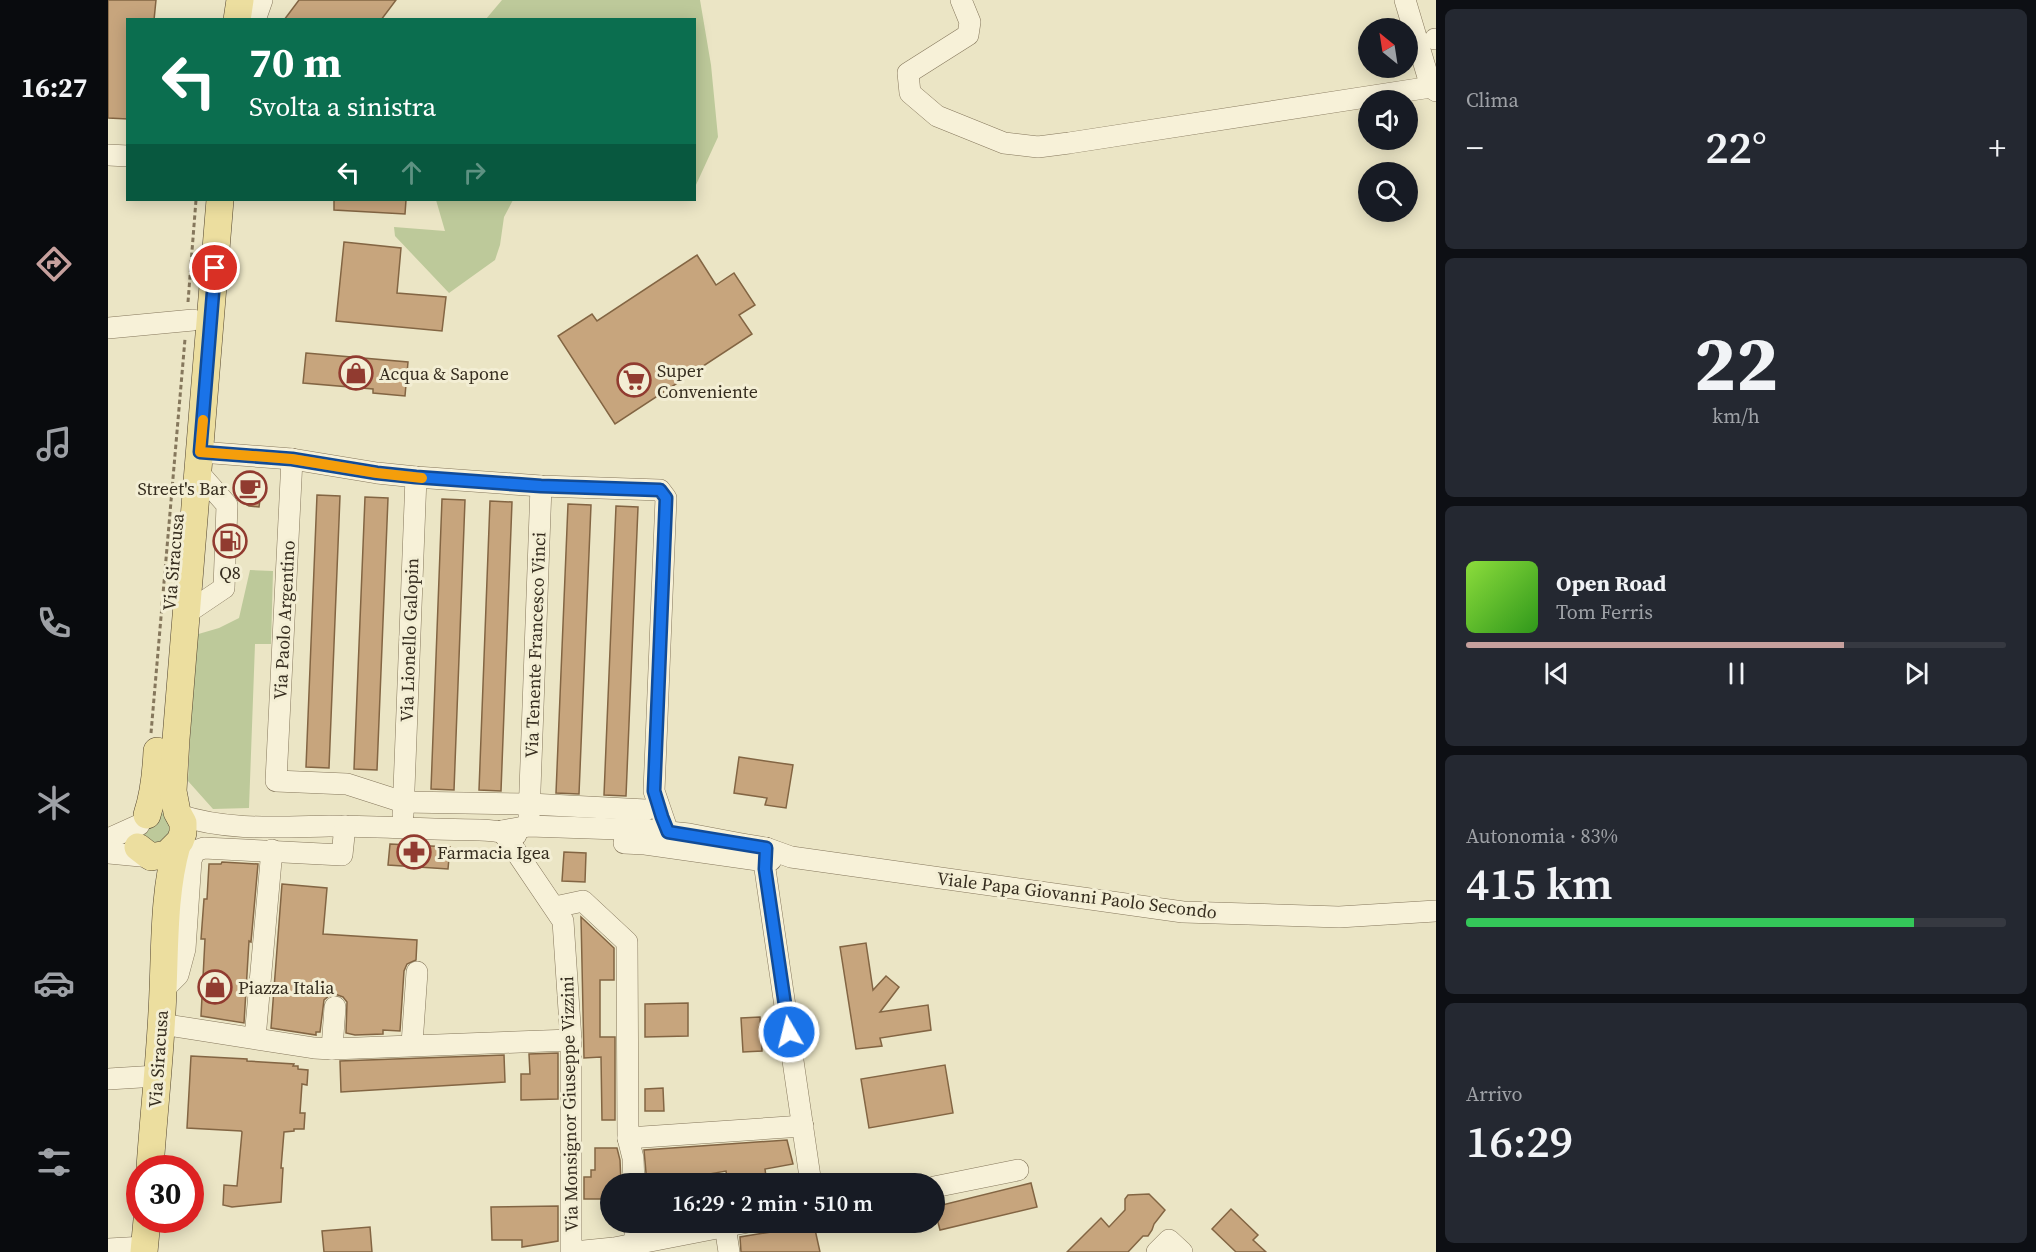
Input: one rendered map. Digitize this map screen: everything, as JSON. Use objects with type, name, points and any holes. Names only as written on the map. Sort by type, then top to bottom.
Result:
[{"type":"main road","points":[[220,18],[222,0]]},
{"type":"main road","points":[[237,18],[240,0]]},
{"type":"main road","name":"Via Siracusa","points":[[143,840],[156,776],[190,321],[204,201]]},
{"type":"main road","name":"Via Siracusa","points":[[151,1155],[163,990],[163,950],[172,861],[178,828],[173,791],[220,201]]},
{"type":"main road","points":[[143,840],[167,854],[178,828],[163,806],[152,810],[143,840],[154,886],[163,950]]},
{"type":"main road","points":[[145,1250],[146,1233]]},
{"type":"street","points":[[256,18],[262,0]]},
{"type":"street","points":[[961,0],[970,22],[968,34],[908,73],[909,93],[937,116],[1004,143],[1038,147],[1433,89],[1405,0]]},
{"type":"street","points":[[108,155],[126,156]]},
{"type":"street","points":[[108,328],[190,321]]},
{"type":"street","points":[[199,462],[292,459],[416,477],[541,486],[660,490],[666,498],[651,822],[662,838],[693,842],[714,855]]},
{"type":"street","name":"Via Paolo Argentino","points":[[292,459],[276,781],[347,784],[403,802]]},
{"type":"street","name":"Via Lionello Galopin","points":[[402,829],[416,477]]},
{"type":"street","name":"Via Tenente Francesco Vinci","points":[[528,832],[541,486]]},
{"type":"street","points":[[403,802],[530,804],[651,822],[765,855]]},
{"type":"street","points":[[178,828],[192,835],[249,827],[345,826],[528,832],[651,822]]},
{"type":"street","points":[[568,841],[595,834],[637,837],[651,822]]},
{"type":"street","points":[[163,990],[178,975],[185,949],[191,860],[195,851],[204,848],[342,855],[345,826]]},
{"type":"street","name":"Via Monsignor Giuseppe Vizzini","points":[[502,831],[563,921],[571,1040],[573,1252]]},
{"type":"street","points":[[528,832],[537,841],[645,844],[714,855],[765,855]]},
{"type":"street","points":[[108,838],[143,840]]},
{"type":"street","points":[[108,853],[143,840]]},
{"type":"street","points":[[255,1038],[272,850]]},
{"type":"street","points":[[765,855],[809,1173]]},
{"type":"street","name":"Viale Papa Giovanni Paolo Secondo","points":[[765,855],[1183,912],[1340,917],[1436,910]]},
{"type":"street","points":[[555,907],[583,901],[627,942],[628,1138],[634,1173]]},
{"type":"street","points":[[412,1044],[417,972]]},
{"type":"street","points":[[332,1049],[335,1007]]},
{"type":"street","points":[[160,1024],[332,1049],[412,1044],[571,1040]]},
{"type":"street","points":[[108,1079],[157,1076]]},
{"type":"street","points":[[628,1138],[803,1126]]},
{"type":"street","points":[[945,1185],[1018,1170]]},
{"type":"street","points":[[635,1233],[635,1244]]},
{"type":"street","points":[[573,1252],[614,1250],[693,1233]]},
{"type":"street","points":[[726,1233],[729,1252]]},
{"type":"street","points":[[1157,1252],[1169,1240],[1182,1252]]},
{"type":"street","points":[[108,1249],[145,1250]]},
{"type":"path","points":[[150,738],[190,321],[196,201]]},
{"type":"green space","points":[[502,0],[700,0],[711,65],[718,137],[696,185],[696,18],[487,18]]},
{"type":"green space","points":[[436,201],[512,201],[504,217],[500,245],[495,260],[449,293],[395,236],[394,227],[445,231]]},
{"type":"green space","points":[[250,570],[273,571],[271,644],[255,644],[249,808],[213,809],[188,781],[195,635],[219,628],[239,618]]},
{"type":"green space","points":[[163,813],[168,815],[175,824],[163,846],[145,843],[143,835],[156,816]]},
{"type":"building","points":[[108,0],[156,0],[154,18],[126,18],[126,119],[108,118]]},
{"type":"building","points":[[299,0],[396,0],[382,18],[286,18]]},
{"type":"building","points":[[334,201],[406,201],[405,214],[334,210]]},
{"type":"building","points":[[344,242],[401,248],[397,293],[446,297],[442,331],[336,321]]},
{"type":"building","name":"Super Conveniente","points":[[697,255],[716,285],[734,273],[755,305],[739,315],[752,334],[615,424],[558,336],[592,314],[597,321]]},
{"type":"building","name":"Acqua & Sapone","points":[[306,353],[408,362],[405,396],[373,393],[373,389],[303,383]]},
{"type":"building","name":"Street's Bar","points":[[240,475],[263,478],[259,507],[249,506],[238,500]]},
{"type":"building","points":[[317,495],[340,496],[329,768],[306,767]]},
{"type":"building","points":[[365,497],[388,498],[377,770],[354,769]]},
{"type":"building","points":[[442,499],[465,500],[454,790],[431,789]]},
{"type":"building","points":[[490,501],[512,502],[501,791],[479,790]]},
{"type":"building","points":[[568,504],[591,505],[579,794],[556,793]]},
{"type":"building","points":[[616,506],[638,507],[626,796],[604,795]]},
{"type":"building","points":[[739,757],[793,765],[786,808],[765,805],[767,798],[734,793]]},
{"type":"building","points":[[390,844],[450,847],[448,869],[388,865]]},
{"type":"building","points":[[564,852],[586,853],[585,882],[562,881]]},
{"type":"building","points":[[222,862],[258,864],[251,942],[249,941],[244,1023],[201,1016],[205,939],[201,939],[204,899],[207,899],[209,864],[221,864]]},
{"type":"building","points":[[282,884],[327,888],[323,934],[417,940],[416,960],[407,964],[404,971],[400,1031],[383,1030],[383,1034],[346,1033],[347,1002],[343,997],[335,994],[324,1000],[320,1032],[316,1032],[316,1035],[271,1028]]},
{"type":"building","points":[[581,917],[614,948],[614,980],[600,980],[600,1037],[615,1037],[615,1120],[602,1120],[601,1057],[584,1058]]},
{"type":"building","points":[[866,943],[873,990],[886,976],[899,987],[880,1012],[928,1005],[931,1030],[880,1038],[882,1046],[856,1049],[840,947]]},
{"type":"building","points":[[688,1003],[688,1036],[645,1037],[645,1004]]},
{"type":"building","points":[[760,1017],[762,1051],[743,1052],[741,1018]]},
{"type":"building","points":[[558,1053],[558,1099],[521,1100],[521,1074],[530,1074],[529,1054]]},
{"type":"building","points":[[504,1055],[505,1082],[341,1092],[340,1061]]},
{"type":"building","points":[[191,1056],[294,1064],[293,1066],[298,1066],[298,1069],[308,1070],[307,1085],[302,1084],[300,1113],[305,1113],[304,1129],[284,1132],[281,1202],[232,1207],[223,1205],[224,1185],[237,1186],[242,1132],[187,1128]]},
{"type":"building","points":[[945,1065],[953,1113],[869,1128],[861,1079]]},
{"type":"building","points":[[663,1088],[664,1111],[645,1111],[645,1089]]},
{"type":"building","points":[[787,1140],[793,1164],[765,1169],[766,1173],[726,1173],[726,1171],[646,1173],[644,1150]]},
{"type":"building","points":[[595,1148],[617,1148],[621,1173],[600,1173],[600,1199],[584,1199],[584,1177],[591,1177],[591,1170],[595,1170]]},
{"type":"building","points":[[1031,1183],[1037,1207],[945,1229],[945,1204]]},
{"type":"building","points":[[1149,1194],[1165,1210],[1148,1236],[1143,1236],[1128,1252],[1067,1252],[1101,1218],[1109,1227],[1125,1210],[1125,1199],[1128,1195]]},
{"type":"building","points":[[558,1206],[558,1241],[522,1247],[522,1240],[492,1240],[491,1207]]},
{"type":"building","points":[[1231,1209],[1258,1235],[1253,1240],[1266,1252],[1236,1252],[1212,1229]]},
{"type":"building","points":[[370,1227],[372,1252],[324,1252],[322,1231]]},
{"type":"building","points":[[765,1233],[816,1233],[820,1252],[741,1252],[740,1237]]},
{"type":"slow traffic","points":[[203,420],[200,452],[292,459],[422,478]]},
{"type":"place","name":"Acqua & Sapone","points":[[356,373]]},
{"type":"place","name":"Super Conveniente","points":[[634,380]]},
{"type":"place","name":"Street's Bar","points":[[250,488]]},
{"type":"place","name":"Q8","points":[[230,541]]},
{"type":"place","name":"Farmacia Igea","points":[[414,852]]},
{"type":"place","name":"Piazza Italia","points":[[215,987]]},
{"type":"route","points":[[215,268],[200,452],[292,459],[416,477],[541,486],[660,490],[663,493],[666,498],[654,791],[668,832],[766,848],[765,869],[789,1032]]}]
